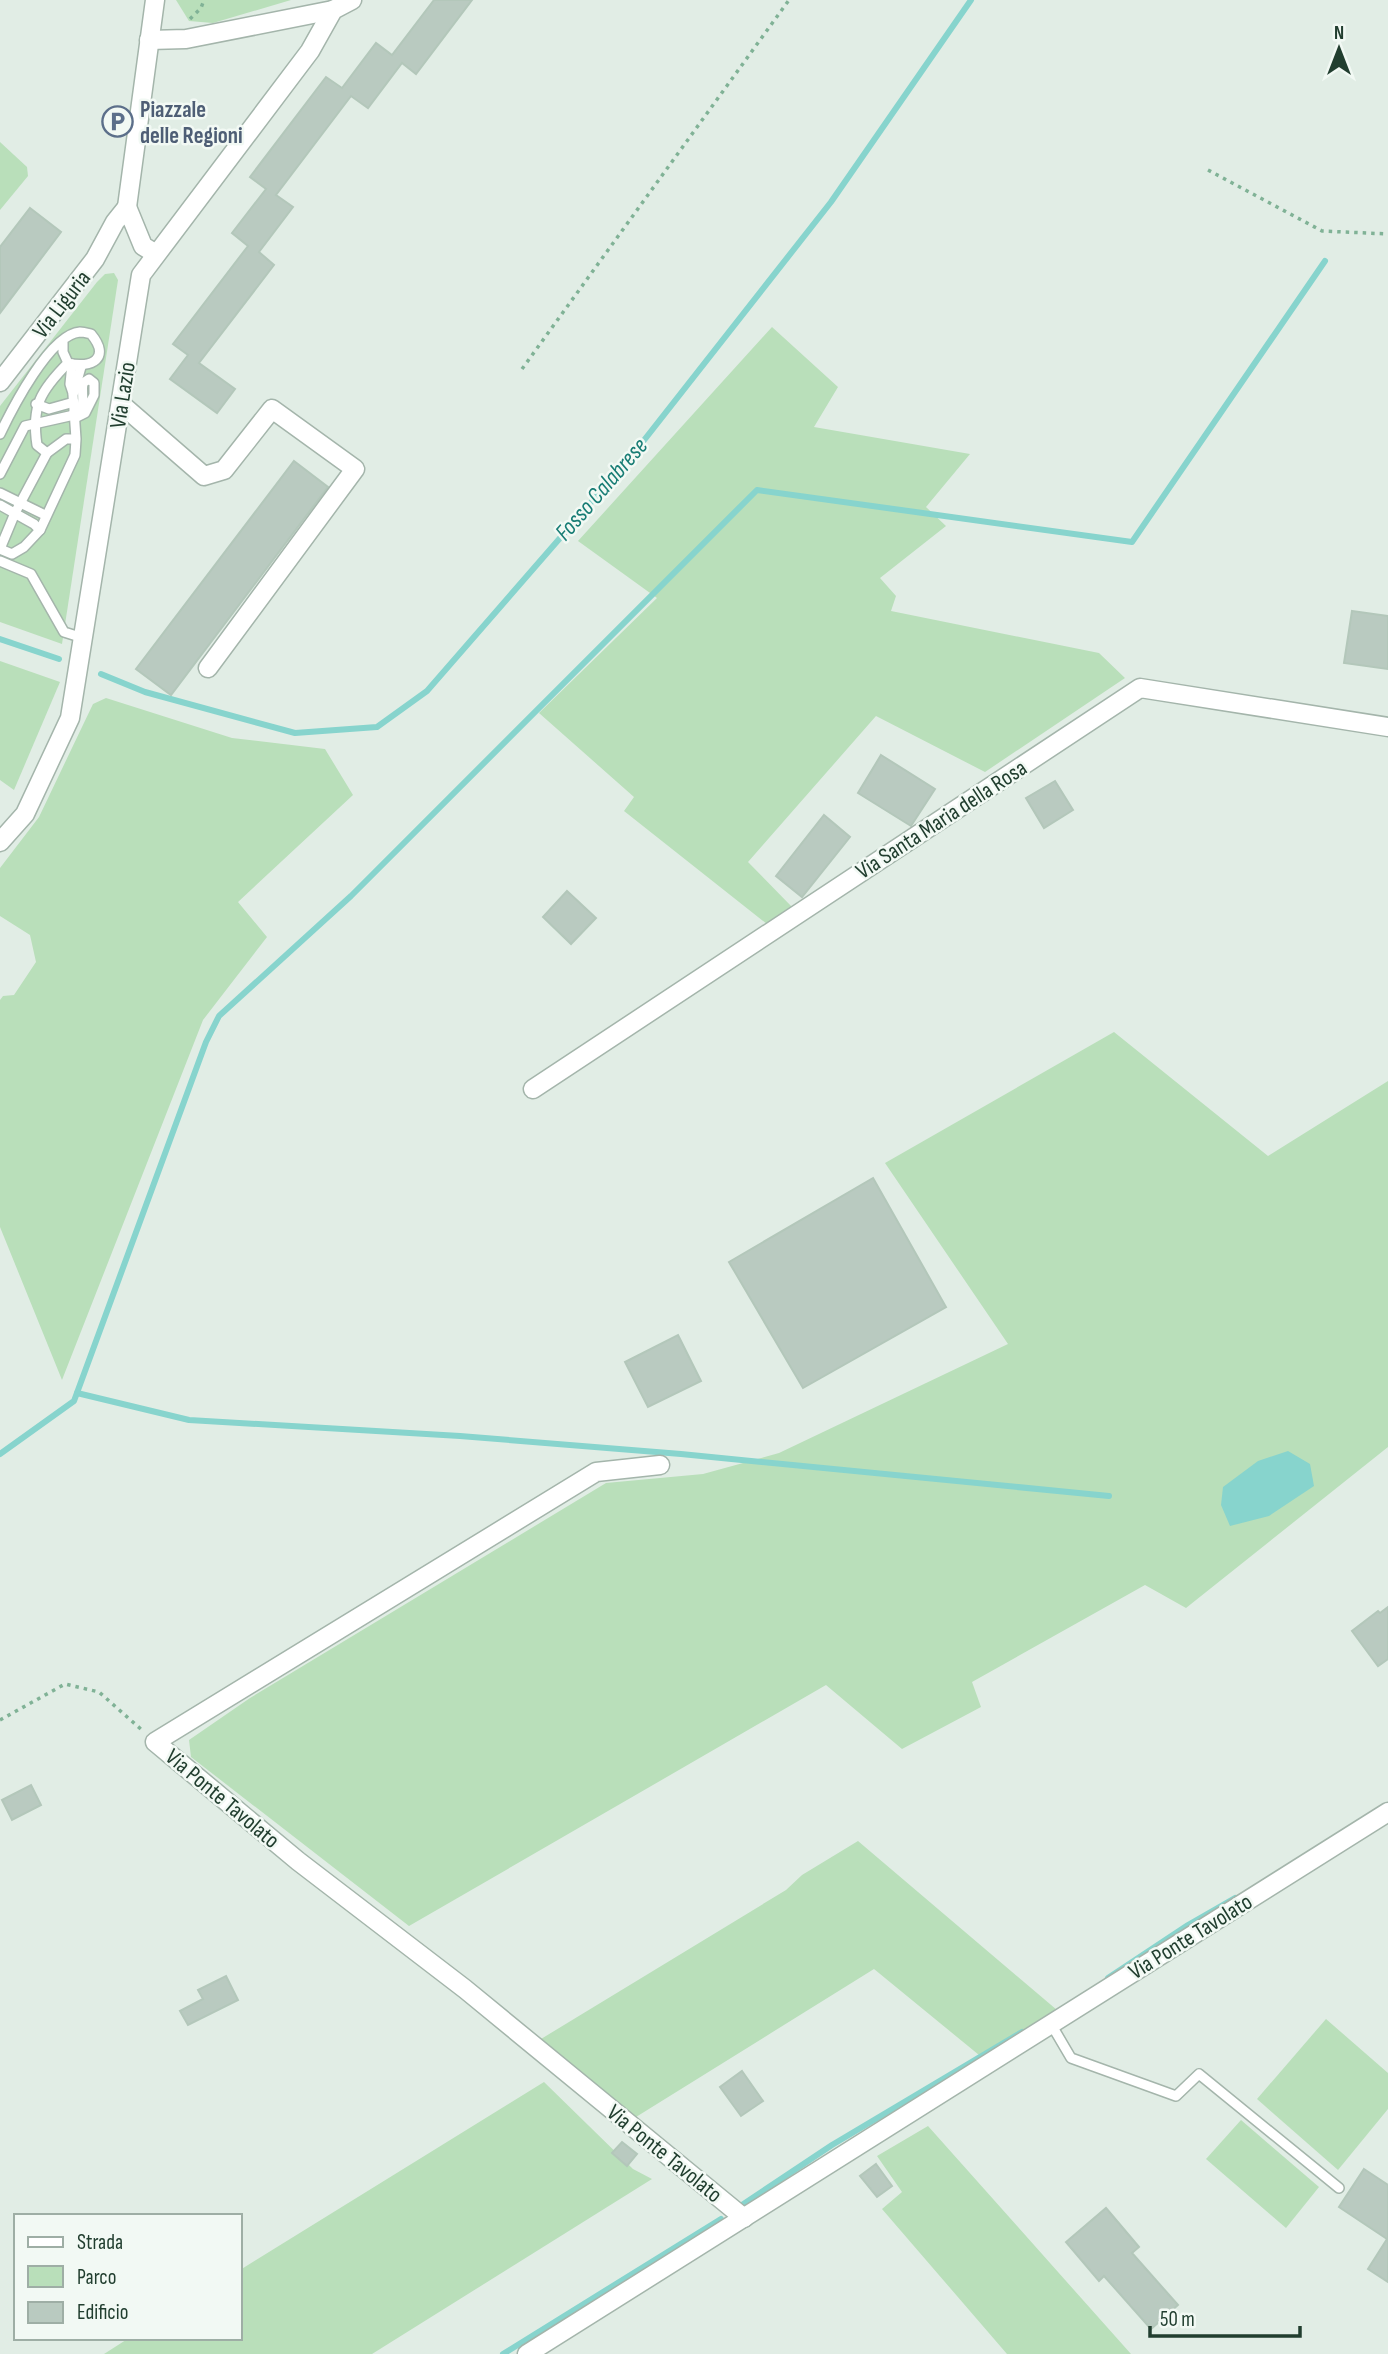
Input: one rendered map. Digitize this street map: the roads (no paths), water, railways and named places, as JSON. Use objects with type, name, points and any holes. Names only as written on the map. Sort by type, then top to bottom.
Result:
[{"type":"street","points":[[150,250],[127,207],[155,0]]},
{"type":"street","points":[[149,40],[186,39],[333,10],[352,0]]},
{"type":"street","name":"Via Lazio","points":[[0,842],[24,814],[70,718],[141,275],[150,250],[310,51],[333,10]]},
{"type":"street","name":"Via Liguria","points":[[0,382],[95,259],[115,222],[127,207]]},
{"type":"street","points":[[121,404],[204,477],[225,470],[272,409],[355,469],[208,668]]},
{"type":"street","name":"Via Santa Maria della Rosa","points":[[533,1089],[1140,688],[1388,727]]},
{"type":"street","name":"Via Ponte Tavolato","points":[[660,1465],[596,1472],[155,1742],[298,1861],[466,1989],[744,2218]]},
{"type":"street","name":"Via Ponte Tavolato","points":[[527,2354],[1388,1812]]},
{"type":"lane","points":[[0,434],[19,396],[46,357],[63,340],[78,332],[91,334],[99,344],[99,355],[92,363],[72,363],[46,357]]},
{"type":"lane","points":[[63,340],[63,352],[72,363],[76,439],[75,455],[44,515],[40,530],[24,547],[12,554],[0,549],[15,513],[47,453],[66,439],[76,439]]},
{"type":"lane","points":[[47,453],[37,445],[33,424],[36,404],[49,382],[72,363]]},
{"type":"lane","points":[[36,404],[49,409],[74,408]]},
{"type":"lane","points":[[0,474],[24,426],[74,408]]},
{"type":"lane","points":[[0,493],[44,515]]},
{"type":"lane","points":[[0,505],[40,530]]},
{"type":"lane","points":[[0,561],[31,574],[64,632],[83,638]]},
{"type":"lane","points":[[1051,2024],[1071,2058],[1176,2096],[1199,2074],[1339,2188]]},
{"type":"water","points":[[1288,1451],[1310,1464],[1314,1486],[1269,1516],[1230,1526],[1221,1505],[1223,1487],[1258,1461]]},
{"type":"waterway","name":"Fosso Calabrese","points":[[101,674],[145,692],[295,733],[377,727],[427,691],[634,453],[831,202],[971,0]]},
{"type":"waterway","points":[[0,1454],[74,1401],[206,1042],[219,1016],[351,896],[757,490],[1132,542],[1325,261]]},
{"type":"waterway","name":"Fosso Calabrese","points":[[0,639],[59,659]]},
{"type":"waterway","points":[[77,1393],[189,1420],[460,1436],[681,1454],[1109,1496]]},
{"type":"waterway","points":[[1108,1978],[1188,1925],[1235,1898]]},
{"type":"waterway","points":[[742,2205],[832,2145],[1022,2032]]},
{"type":"waterway","points":[[503,2354],[721,2219]]},
{"type":"place","name":"Piazzale delle Regioni","points":[[117,122]]}]
